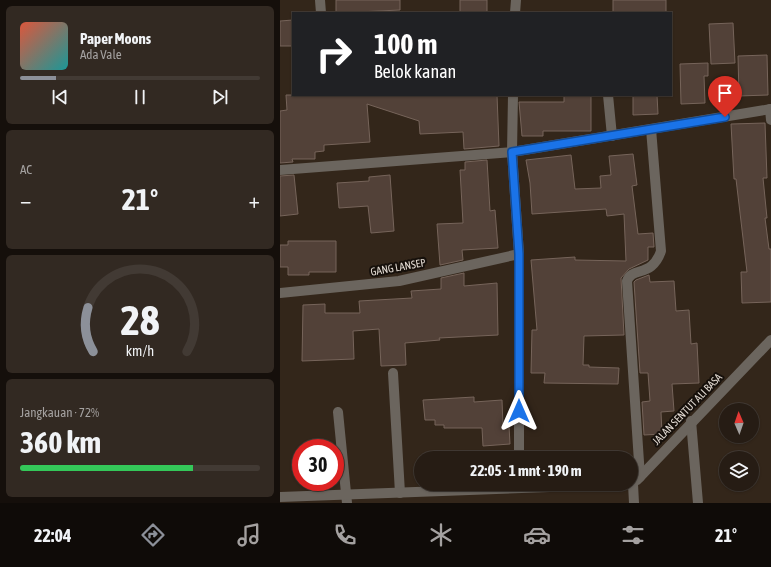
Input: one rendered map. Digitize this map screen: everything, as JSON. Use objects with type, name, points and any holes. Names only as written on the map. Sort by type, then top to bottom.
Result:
[{"type":"street","points":[[320,0],[321,12]]},
{"type":"street","points":[[515,12],[516,0]]},
{"type":"street","points":[[513,96],[512,152],[519,254],[519,451]]},
{"type":"street","points":[[608,96],[612,136]]},
{"type":"street","points":[[280,170],[512,152],[770,109],[771,120]]},
{"type":"street","points":[[635,451],[627,281],[631,274],[651,268],[657,261],[661,251],[651,129]]},
{"type":"street","name":"GANG LANSEP","points":[[280,293],[399,281],[519,254]]},
{"type":"street","name":"JALAN SENTUT ALI BASA","points":[[638,479],[691,421],[771,340]]},
{"type":"street","points":[[393,373],[400,493]]},
{"type":"street","points":[[338,412],[347,499]]},
{"type":"street","points":[[691,421],[698,503]]},
{"type":"street","points":[[280,498],[347,499],[434,491]]},
{"type":"street","points":[[634,503],[635,491]]},
{"type":"building","points":[[336,0],[400,0],[400,10],[336,12]]},
{"type":"building","points":[[460,0],[487,0],[487,12],[460,12]]},
{"type":"building","points":[[613,0],[666,0],[666,12],[613,12]]},
{"type":"building","points":[[292,20],[292,46],[280,46],[280,21]]},
{"type":"building","points":[[733,23],[735,63],[711,64],[709,24]]},
{"type":"building","points":[[767,55],[768,95],[739,96],[738,56]]},
{"type":"building","points":[[708,63],[708,76],[704,76],[705,103],[681,104],[680,64]]},
{"type":"building","points":[[286,95],[497,96],[499,146],[464,149],[463,132],[420,134],[419,121],[367,104],[370,142],[324,145],[324,151],[315,152],[315,159],[292,159],[293,162],[280,163],[280,111],[287,110]]},
{"type":"building","points":[[564,96],[591,96],[591,131],[543,131],[543,136],[522,136],[519,102],[564,102]]},
{"type":"building","points":[[633,96],[657,96],[658,114],[633,115]]},
{"type":"building","points":[[765,123],[767,178],[763,178],[767,218],[765,218],[769,249],[771,249],[771,302],[742,303],[741,272],[747,272],[736,179],[734,179],[731,124]]},
{"type":"building","points":[[633,154],[637,185],[632,186],[638,234],[653,233],[654,247],[648,247],[648,260],[629,269],[621,278],[624,335],[584,336],[583,365],[589,365],[589,367],[619,368],[618,384],[544,383],[545,373],[531,373],[532,330],[537,330],[531,260],[575,257],[575,260],[626,261],[624,214],[607,216],[606,209],[532,214],[530,183],[526,160],[571,155],[575,189],[601,188],[600,176],[611,175],[609,156]]},
{"type":"building","points":[[487,160],[490,211],[495,210],[498,248],[462,250],[463,260],[440,265],[437,224],[463,223],[460,170],[465,170],[465,162]]},
{"type":"building","points":[[294,175],[298,214],[280,216],[280,176]]},
{"type":"building","points":[[390,175],[394,231],[371,233],[368,206],[339,208],[337,183],[369,181],[369,177]]},
{"type":"building","points":[[288,241],[336,241],[336,272],[309,272],[309,275],[288,275],[288,267],[280,267],[280,245],[288,245]]},
{"type":"building","points":[[464,273],[464,286],[497,283],[498,335],[439,338],[440,340],[405,343],[406,365],[381,366],[379,329],[353,331],[354,359],[302,361],[303,305],[325,304],[325,313],[360,313],[359,301],[412,298],[411,291],[441,289],[441,278]]},
{"type":"building","points":[[649,275],[650,282],[674,281],[676,311],[689,310],[691,344],[697,343],[699,383],[672,384],[674,411],[661,412],[662,434],[644,435],[642,402],[650,401],[648,373],[640,373],[634,282]]},
{"type":"building","points":[[474,397],[474,402],[502,400],[503,426],[509,426],[510,444],[483,446],[482,428],[444,428],[444,425],[435,425],[435,420],[425,420],[423,400]]},
{"type":"route","points":[[519,411],[519,254],[512,152],[725,117]]}]
